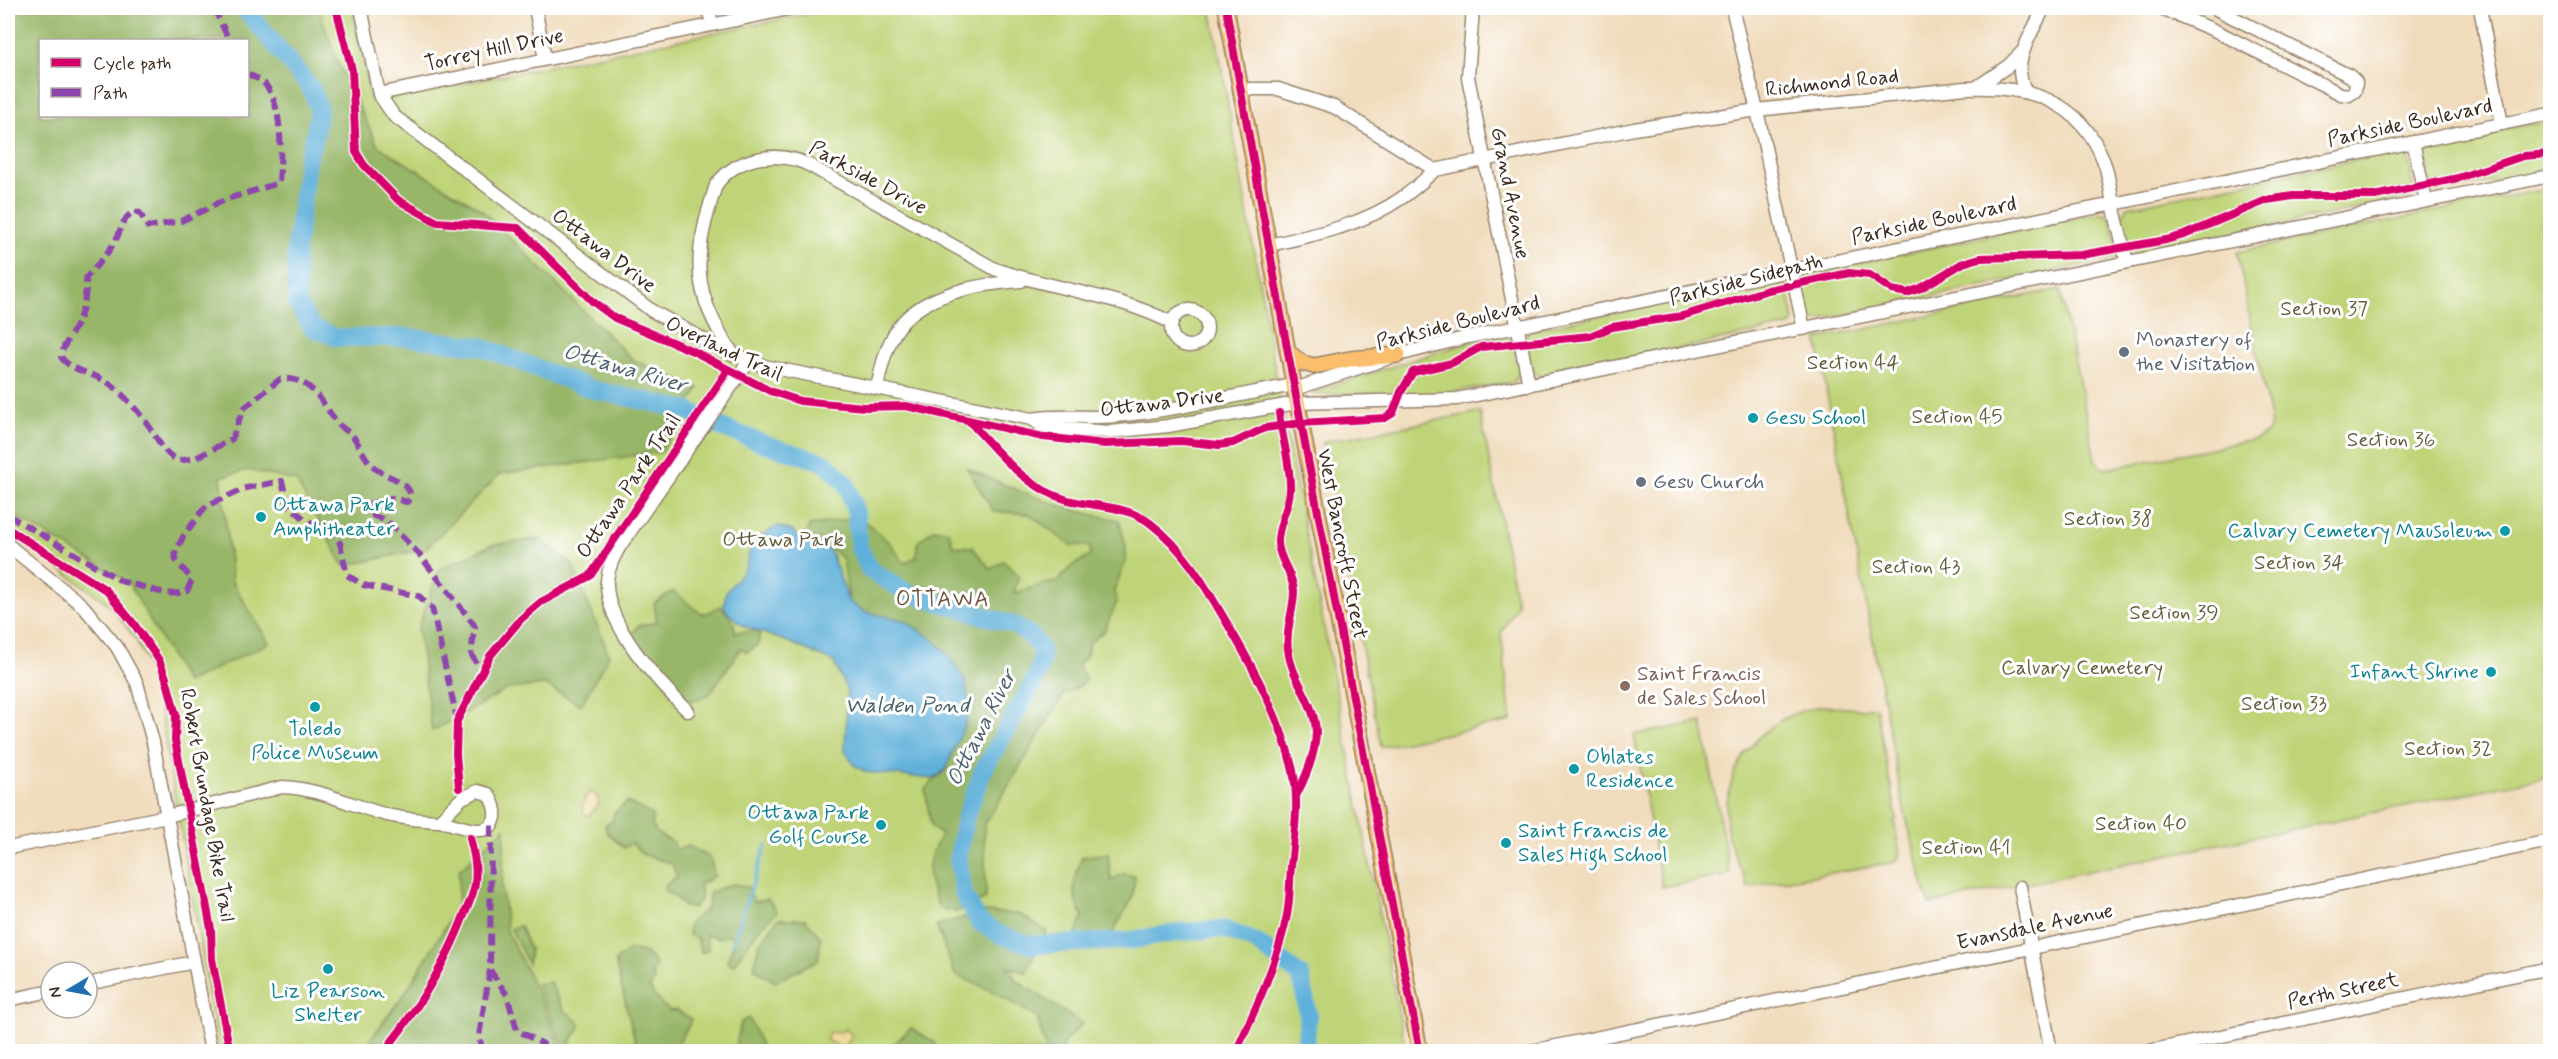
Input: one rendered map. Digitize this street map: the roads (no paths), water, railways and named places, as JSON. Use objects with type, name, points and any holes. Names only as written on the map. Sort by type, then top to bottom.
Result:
[{"type":"main road","name":"West Bancroft Street","points":[[1226,8],[1295,392],[1420,1052]]},
{"type":"main road","points":[[1288,352],[1302,363],[1314,366],[1350,359],[1398,355]]},
{"type":"street","name":"Ottawa Drive","points":[[361,8],[379,94],[394,116],[643,305],[673,324],[734,355],[749,361],[1032,419],[1047,416],[1107,417],[1295,392]]},
{"type":"street","points":[[535,8],[545,59]]},
{"type":"street","points":[[708,8],[712,24]]},
{"type":"street","name":"Torrey Hill Drive","points":[[379,94],[793,8]]},
{"type":"street","name":"Grand Avenue","points":[[1473,8],[1468,50],[1468,77],[1529,385]]},
{"type":"street","points":[[1732,8],[1757,110],[1804,329]]},
{"type":"street","points":[[2026,91],[2018,74],[2025,49],[2044,8]]},
{"type":"street","points":[[2162,8],[2216,31],[2341,94],[2349,95],[2355,91],[2356,82],[2350,76],[2214,8]]},
{"type":"street","points":[[2480,8],[2502,124]]},
{"type":"street","points":[[1977,88],[2008,66],[2025,49]]},
{"type":"street","name":"Richmond Road","points":[[1269,245],[1315,235],[1368,216],[1403,198],[1435,170],[1634,129],[1757,110],[1999,86],[2026,91],[2045,98],[2069,113],[2089,134],[2105,165],[2127,262]]},
{"type":"street","points":[[1242,89],[1278,89],[1334,107],[1435,170]]},
{"type":"street","name":"Parkside Boulevard","points":[[1295,392],[1398,355],[1517,327],[2550,114]]},
{"type":"street","points":[[2413,142],[2426,201]]},
{"type":"street","name":"Parkside Drive","points":[[734,355],[720,334],[700,284],[698,264],[701,241],[716,185],[728,171],[744,162],[774,157],[797,160],[995,270],[1028,280],[1116,299],[1172,323]]},
{"type":"street","points":[[1295,392],[1457,399],[2550,176]]},
{"type":"street","points":[[877,388],[890,342],[906,319],[917,310],[944,297],[971,289],[1028,280]]},
{"type":"street","points":[[688,711],[638,656],[619,621],[607,588],[609,569],[620,546],[749,361]]},
{"type":"street","name":"Ottawa Drive","points":[[1032,419],[1043,427],[1110,432],[1168,426],[1295,392]]},
{"type":"street","points":[[8,545],[41,569],[83,606],[126,660],[146,706],[211,1052]]},
{"type":"street","points":[[8,848],[167,816],[282,788],[300,788],[386,815],[439,821]]},
{"type":"street","name":"Evansdale Avenue","points":[[1527,1052],[2550,841]]},
{"type":"street","points":[[2020,887],[2050,1052]]},
{"type":"street","points":[[99,982],[194,962]]},
{"type":"street","name":"Perth Street","points":[[2144,1052],[2550,968]]},
{"type":"street","points":[[8,1000],[39,994]]},
{"type":"water","name":"Walden Pond","points":[[777,526],[792,531],[804,541],[819,542],[831,552],[849,602],[865,612],[903,620],[930,637],[946,652],[965,681],[969,706],[965,724],[945,770],[933,779],[866,772],[854,765],[845,751],[847,691],[834,662],[744,626],[728,613],[724,606],[726,592],[745,569],[752,543]]},
{"type":"waterway","name":"Ottawa River","points":[[244,8],[311,88],[319,109],[315,135],[307,161],[296,250],[297,304],[313,328],[338,338],[404,337],[479,346],[594,390],[687,410],[716,425],[762,443],[826,463],[846,483],[856,513],[859,547],[870,570],[908,593],[1014,625],[1032,637],[1041,650],[1041,664],[1033,683],[983,771],[965,819],[958,858],[964,895],[979,922],[1001,935],[1031,945],[1126,941],[1182,932],[1224,929],[1256,942],[1301,976],[1308,1015],[1305,1052]]},
{"type":"waterway","points":[[732,945],[766,845]]},
{"type":"place","name":"Monastery of the Visitation","points":[[2124,352]]},
{"type":"place","name":"Gesu School","points":[[1753,418]]},
{"type":"place","name":"Gesu Church","points":[[1641,482]]},
{"type":"place","name":"Ottawa Park Amphitheater","points":[[261,517]]},
{"type":"place","name":"Calvary Cemetery Mausoleum","points":[[2505,531]]},
{"type":"place","name":"Infant Shrine","points":[[2491,672]]},
{"type":"place","name":"Saint Francis de Sales School","points":[[1625,686]]},
{"type":"place","name":"Toledo Police Museum","points":[[315,707]]},
{"type":"place","name":"Oblates Residence","points":[[1574,769]]},
{"type":"place","name":"Ottawa Park Golf Course","points":[[881,825]]},
{"type":"place","name":"Saint Francis de Sales High School","points":[[1506,843]]},
{"type":"place","name":"Liz Pearson Shelter","points":[[328,969]]},
{"type":"district","name":"OTTAWA","points":[[943,600]]},
{"type":"park label","name":"Section 37","points":[[2324,309]]},
{"type":"park label","name":"Section 44","points":[[1853,363]]},
{"type":"park label","name":"Section 45","points":[[1957,417]]},
{"type":"park label","name":"Section 36","points":[[2391,440]]},
{"type":"park label","name":"Section 38","points":[[2108,519]]},
{"type":"park label","name":"Ottawa Park","points":[[783,540]]},
{"type":"park label","name":"Section 34","points":[[2299,563]]},
{"type":"park label","name":"Section 43","points":[[1916,567]]},
{"type":"park label","name":"Section 39","points":[[2174,613]]},
{"type":"park label","name":"Calvary Cemetery","points":[[2082,668]]},
{"type":"park label","name":"Section 33","points":[[2284,704]]},
{"type":"park label","name":"Section 32","points":[[2448,749]]},
{"type":"park label","name":"Section 40","points":[[2141,824]]},
{"type":"park label","name":"Section 41","points":[[1966,848]]}]
